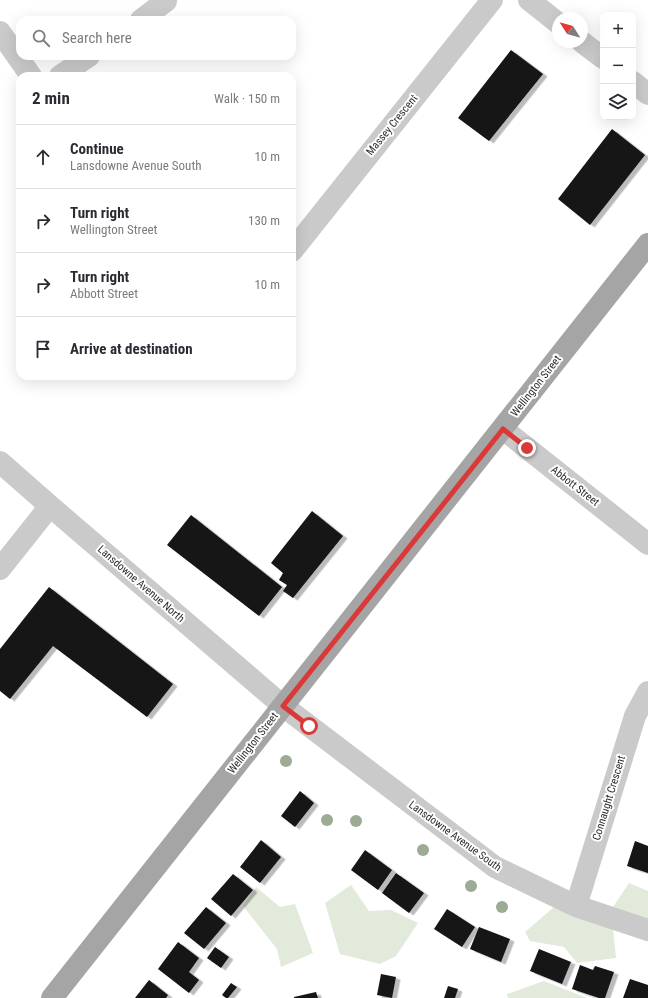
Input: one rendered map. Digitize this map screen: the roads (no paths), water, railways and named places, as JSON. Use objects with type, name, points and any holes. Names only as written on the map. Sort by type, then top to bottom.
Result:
[{"type":"main road","name":"Wellington Street","points":[[52,998],[648,244]]},
{"type":"street","name":"Massey Crescent","points":[[296,246],[492,0]]},
{"type":"street","points":[[529,0],[552,18]]},
{"type":"street","points":[[146,16],[166,1]]},
{"type":"street","points":[[0,32],[16,55]]},
{"type":"street","points":[[588,47],[600,56]]},
{"type":"street","points":[[20,60],[28,72]]},
{"type":"street","points":[[66,72],[83,60]]},
{"type":"street","points":[[636,84],[648,94]]},
{"type":"street","name":"Abbott Street","points":[[503,429],[648,544]]},
{"type":"street","name":"Lansdowne Avenue North","points":[[0,462],[283,706]]},
{"type":"street","points":[[0,569],[50,506]]},
{"type":"street","name":"Connaught Crescent","points":[[576,906],[635,716],[648,692]]},
{"type":"street","name":"Lansdowne Avenue South","points":[[283,706],[495,867],[576,906],[648,930]]}]
